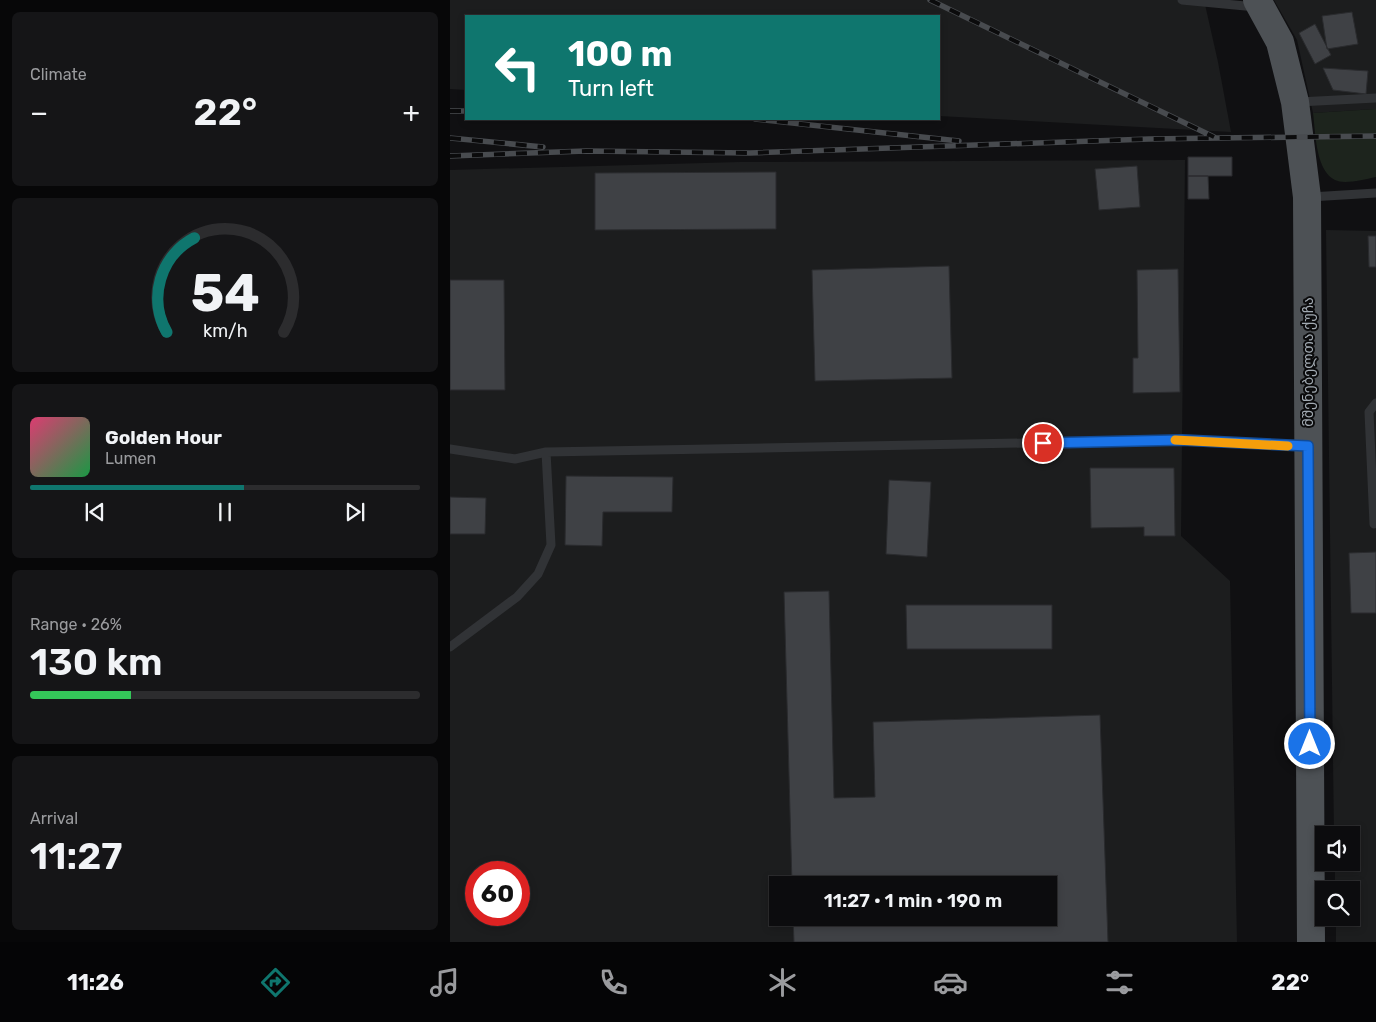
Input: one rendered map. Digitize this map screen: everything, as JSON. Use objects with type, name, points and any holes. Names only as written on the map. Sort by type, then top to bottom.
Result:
[{"type":"main road","name":"მშენებელთა ქუჩა","points":[[1259,4],[1280,42],[1295,102],[1307,198],[1311,942]]},
{"type":"lane","points":[[1182,0],[1259,4]]},
{"type":"lane","points":[[1295,102],[1376,98]]},
{"type":"lane","points":[[1307,198],[1376,193]]},
{"type":"lane","points":[[1374,524],[1369,412],[1376,403]]},
{"type":"lane","points":[[450,449],[514,458],[546,452],[1182,440],[1308,446]]},
{"type":"lane","points":[[450,647],[517,597],[538,574],[551,545],[546,452]]},
{"type":"shaded area","points":[[450,0],[1204,0],[1231,132],[940,116],[940,15],[465,15],[465,90],[450,89]]},
{"type":"shaded area","points":[[1274,0],[1376,0],[1376,109],[1313,113],[1297,40]]},
{"type":"shaded area","points":[[1376,109],[1376,177],[1349,182],[1335,180],[1322,166],[1313,113]]},
{"type":"shaded area","points":[[1185,160],[1181,536],[1230,581],[1237,942],[450,942],[450,170],[740,162]]},
{"type":"shaded area","points":[[1326,230],[1376,231],[1376,942],[1336,942],[1336,926],[1360,926],[1360,881],[1335,881],[1335,871],[1360,871],[1360,826],[1334,826]]},
{"type":"building","points":[[1352,12],[1358,44],[1327,49],[1322,16]]},
{"type":"building","points":[[1315,24],[1331,55],[1315,64],[1299,33]]},
{"type":"building","points":[[1323,68],[1368,71],[1366,94],[1333,90]]},
{"type":"building","points":[[1188,157],[1232,157],[1232,176],[1188,176]]},
{"type":"building","points":[[1137,166],[1140,207],[1099,210],[1095,169]]},
{"type":"building","points":[[776,172],[776,229],[595,230],[595,173]]},
{"type":"building","points":[[1188,176],[1208,176],[1209,199],[1188,199]]},
{"type":"building","points":[[1368,236],[1376,236],[1376,267],[1369,267]]},
{"type":"building","points":[[949,266],[952,378],[815,381],[812,270]]},
{"type":"building","points":[[1178,269],[1180,392],[1133,393],[1133,358],[1138,358],[1137,270]]},
{"type":"building","points":[[450,280],[504,280],[505,390],[450,390]]},
{"type":"building","points":[[1090,468],[1174,468],[1175,536],[1144,536],[1144,527],[1091,528]]},
{"type":"building","points":[[566,476],[673,477],[672,512],[603,512],[602,546],[565,545]]},
{"type":"building","points":[[889,480],[931,482],[927,557],[886,554]]},
{"type":"building","points":[[450,497],[486,498],[485,534],[450,534]]},
{"type":"building","points":[[1376,552],[1376,613],[1351,613],[1349,553]]},
{"type":"building","points":[[829,591],[834,798],[875,797],[873,722],[1100,715],[1108,942],[794,942],[793,926],[1057,926],[1057,876],[792,876],[784,592]]},
{"type":"building","points":[[906,605],[1052,605],[1052,649],[907,649]]},
{"type":"railway","points":[[930,0],[1214,137]]},
{"type":"railway","points":[[450,111],[465,111]]},
{"type":"railway","points":[[764,120],[959,141]]},
{"type":"railway","points":[[450,156],[586,151],[750,153],[1149,139],[1376,136]]},
{"type":"railway","points":[[450,138],[543,147]]},
{"type":"slow traffic","points":[[1175,440],[1288,446]]},
{"type":"route","points":[[1043,443],[1182,440],[1308,446],[1310,744]]}]
